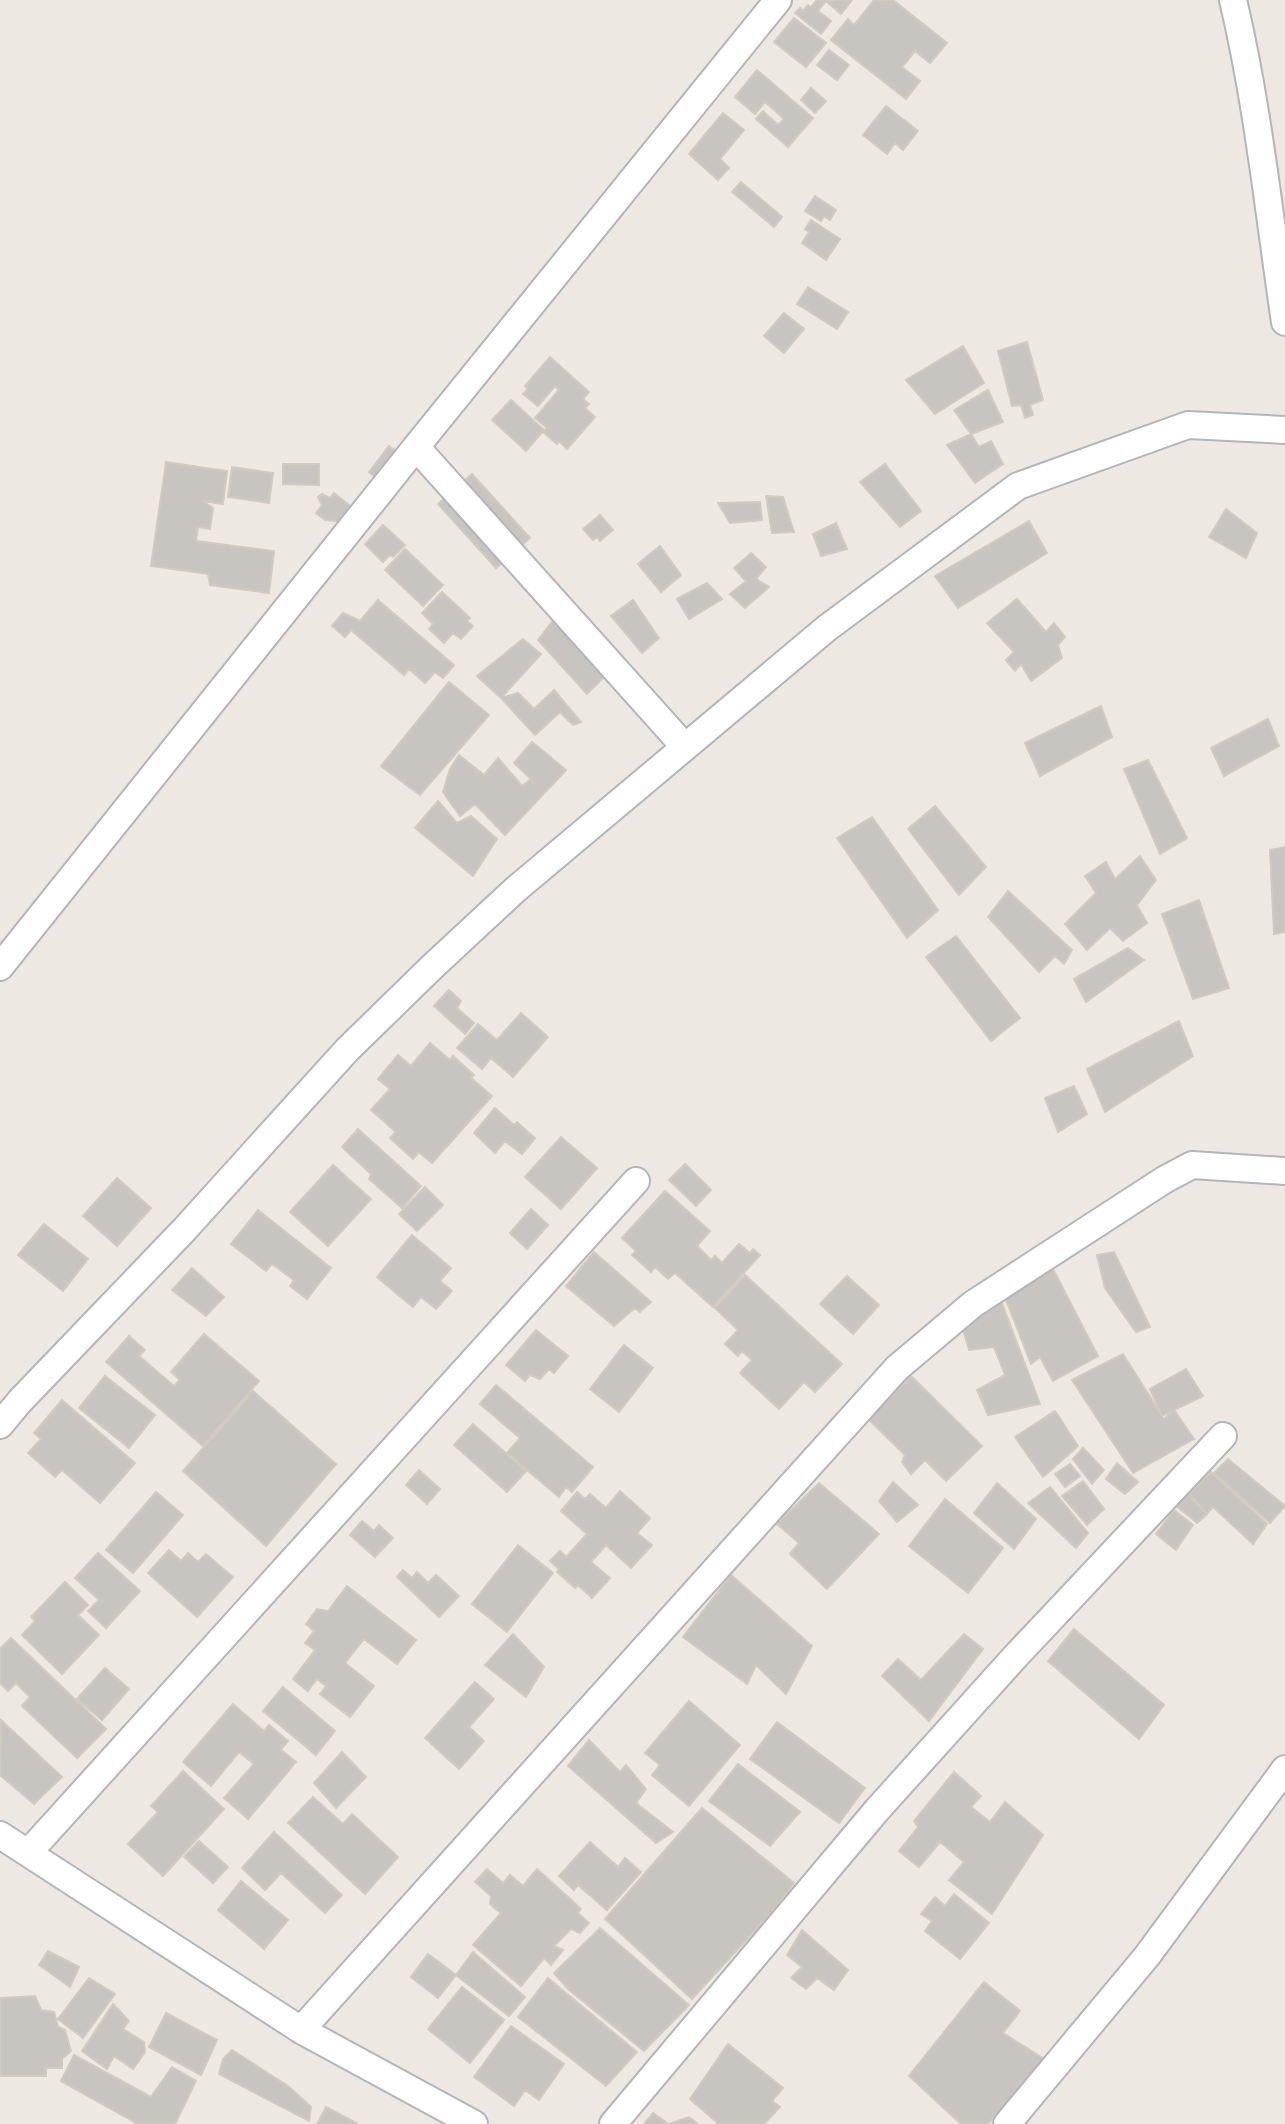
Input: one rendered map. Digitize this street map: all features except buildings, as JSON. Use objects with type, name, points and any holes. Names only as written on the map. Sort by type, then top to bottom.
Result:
[{"type":"street","points":[[0,967],[778,0]]},
{"type":"street","points":[[1233,0],[1259,143],[1285,322]]},
{"type":"street","points":[[0,1425],[184,1230],[347,1050],[516,889],[827,628],[1018,486],[1188,425],[1285,430]]},
{"type":"street","points":[[416,447],[685,747]]},
{"type":"street","points":[[301,2030],[897,1368],[973,1304],[1178,1172],[1192,1165],[1285,1171]]},
{"type":"street","points":[[28,1853],[636,1181]]},
{"type":"street","points":[[613,2124],[877,1810],[1014,1658],[1223,1436]]},
{"type":"street","points":[[1007,2124],[1147,1956],[1285,1769]]},
{"type":"street","points":[[0,1835],[301,2030],[474,2124]]}]
